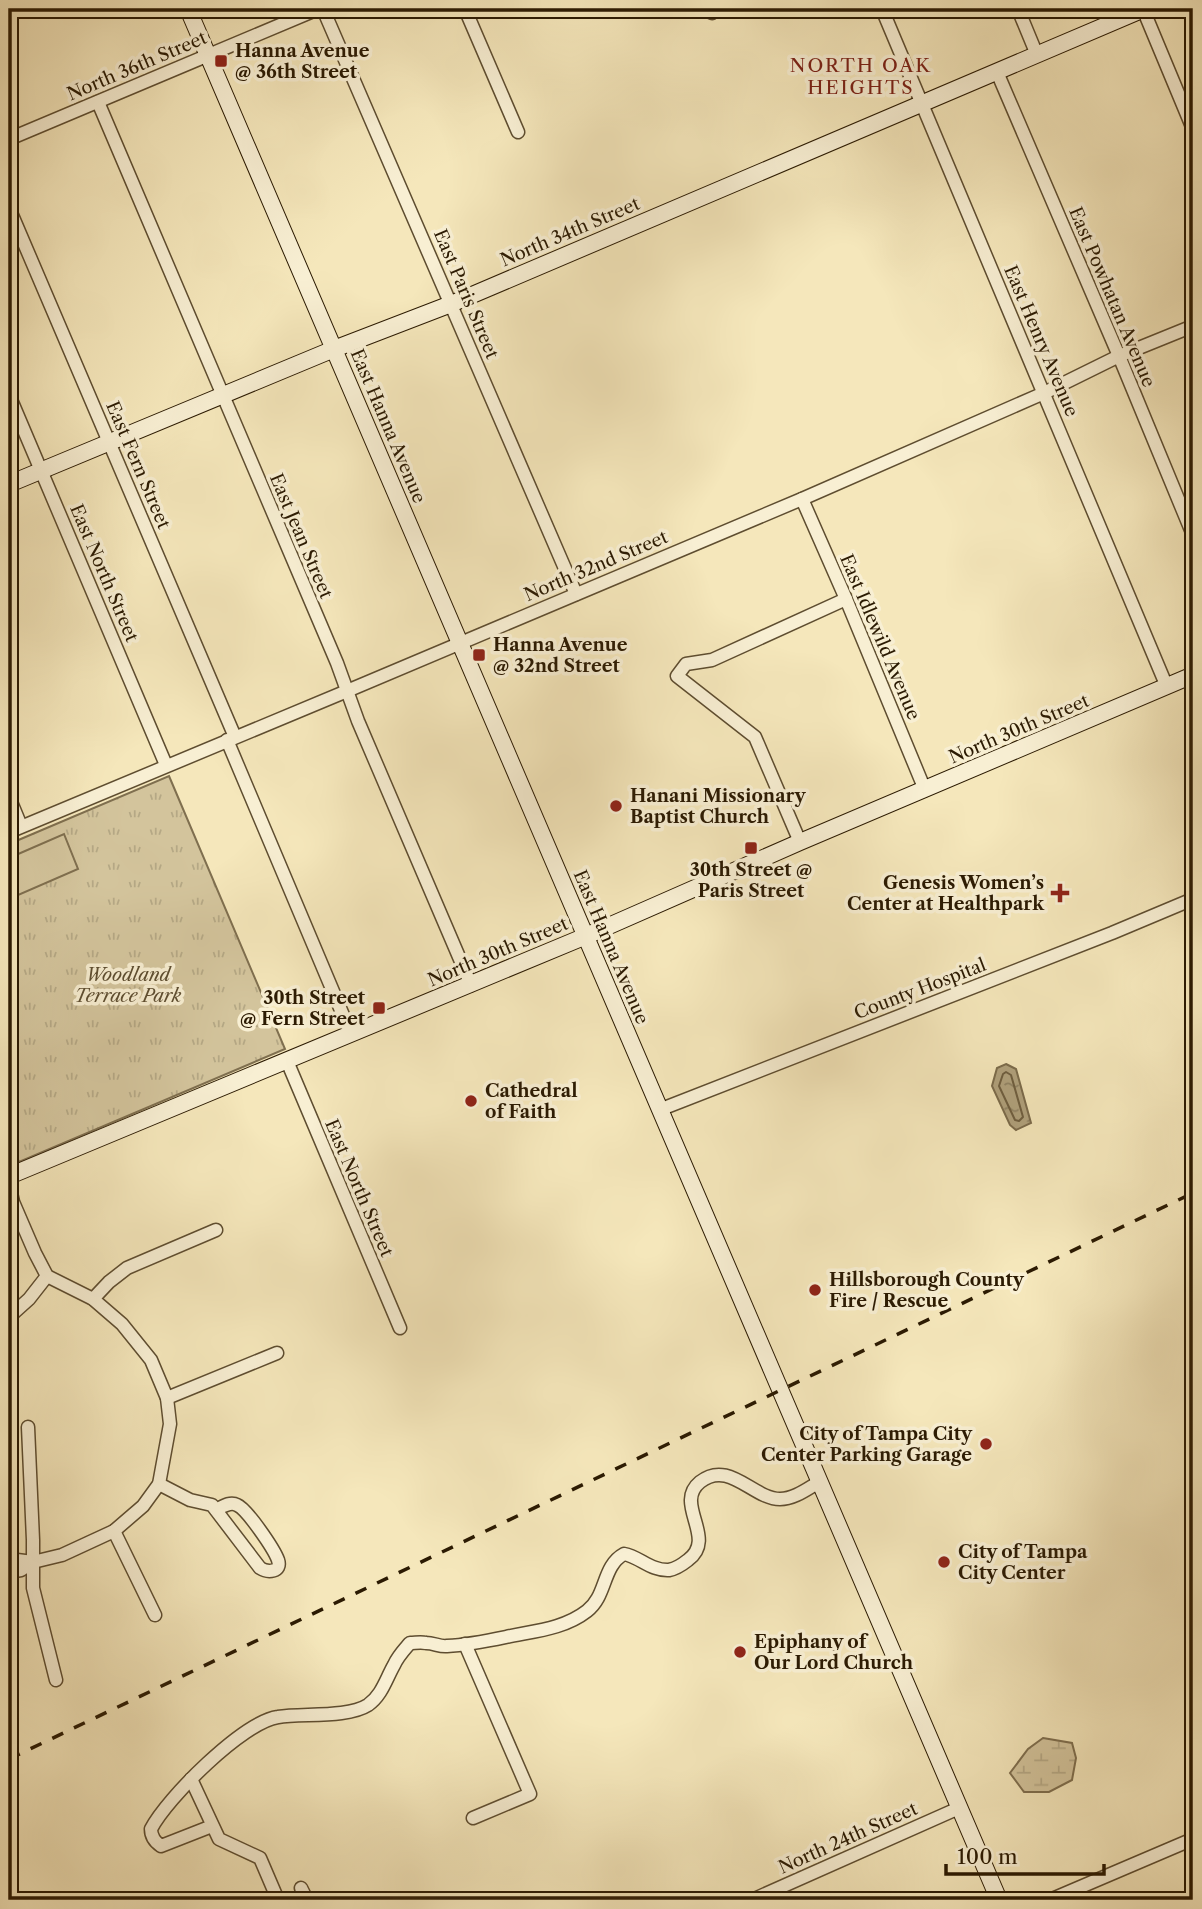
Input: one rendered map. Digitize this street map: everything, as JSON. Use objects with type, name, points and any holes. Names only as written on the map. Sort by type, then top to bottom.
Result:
[{"type":"street","name":"East Hanna Avenue","points":[[188,9],[999,1900]]},
{"type":"street","name":"North 36th Street","points":[[9,139],[320,9]]},
{"type":"street","name":"East Paris Street","points":[[320,9],[576,594]]},
{"type":"street","points":[[465,9],[518,132]]},
{"type":"street","name":"East Henry Avenue","points":[[882,9],[1167,687]]},
{"type":"street","points":[[1018,9],[1037,55]]},
{"type":"street","name":"North 34th Street","points":[[9,484],[334,349],[451,304],[1143,9]]},
{"type":"street","points":[[1143,9],[1193,129]]},
{"type":"street","name":"East Powhatan Avenue","points":[[997,72],[1193,536]]},
{"type":"street","name":"East Jean Street","points":[[98,102],[471,985]]},
{"type":"street","name":"East Fern Street","points":[[9,208],[110,442],[351,1034]]},
{"type":"street","name":"North 32nd Street","points":[[15,829],[802,499],[1044,393],[1119,356],[1193,326]]},
{"type":"street","name":"East North Street","points":[[9,395],[166,765]]},
{"type":"street","name":"East Idlewild Avenue","points":[[802,499],[925,790]]},
{"type":"street","points":[[800,842],[755,737],[677,676],[687,664],[712,660],[846,599]]},
{"type":"street","name":"North 30th Street","points":[[9,1177],[471,985],[1193,675]]},
{"type":"street","points":[[9,797],[15,829]]},
{"type":"street","name":"County Hospital","points":[[659,1110],[1193,899]]},
{"type":"street","name":"East North Street","points":[[287,1061],[400,1328]]},
{"type":"street","points":[[9,1184],[13,1202],[47,1276],[93,1299],[122,1324],[151,1360],[167,1398],[170,1424],[159,1484],[143,1506],[114,1531],[62,1555],[33,1562],[21,1570],[9,1572]]},
{"type":"street","points":[[93,1299],[127,1268],[216,1230]]},
{"type":"street","points":[[9,1317],[29,1299],[47,1276]]},
{"type":"street","points":[[167,1398],[277,1353]]},
{"type":"street","points":[[28,1427],[33,1588],[55,1680]]},
{"type":"street","points":[[212,1826],[161,1846],[152,1836],[151,1829],[162,1810],[191,1779],[240,1735],[263,1721],[276,1717],[350,1711],[367,1706],[379,1695],[394,1665],[410,1643],[444,1647],[465,1644],[552,1628],[587,1612],[595,1604],[615,1558],[624,1554],[631,1555],[649,1566],[670,1570],[684,1564],[695,1555],[699,1546],[698,1528],[690,1505],[691,1498],[699,1483],[710,1478],[734,1477],[749,1488],[777,1499],[792,1497],[819,1482]]},
{"type":"street","points":[[159,1484],[190,1500],[212,1505],[260,1568],[273,1572],[279,1562],[267,1540],[242,1509],[236,1504],[230,1504],[216,1510]]},
{"type":"street","points":[[114,1531],[155,1615]]},
{"type":"street","points":[[9,1559],[33,1562]]},
{"type":"street","points":[[465,1644],[530,1794],[473,1818]]},
{"type":"street","points":[[191,1779],[219,1839],[260,1858],[278,1900]]},
{"type":"street","name":"North 24th Street","points":[[752,1900],[959,1808]]},
{"type":"street","points":[[1050,1900],[1193,1839]]},
{"type":"street","points":[[301,1888],[307,1900]]},
{"type":"green space","name":"Woodland Terrace Park","points":[[169,776],[285,1049],[19,1162],[9,1139],[9,844]]},
{"type":"green space","points":[[64,834],[78,869],[9,899],[9,858]]},
{"type":"green space","points":[[1043,1738],[1072,1743],[1076,1758],[1072,1780],[1049,1792],[1024,1792],[1010,1773],[1028,1749]]},
{"type":"water","points":[[1006,1064],[1016,1069],[1031,1123],[1016,1130],[1010,1125],[992,1086],[997,1068]]},
{"type":"railway","points":[[9,1759],[1193,1193]]},
{"type":"place","name":"Hanna Avenue @ 36th Street","points":[[221,61]]},
{"type":"place","name":"Hanna Avenue @ 32nd Street","points":[[479,655]]},
{"type":"place","name":"Hanani Missionary Baptist Church","points":[[616,806]]},
{"type":"place","name":"30th Street @ Paris Street","points":[[751,848]]},
{"type":"place","name":"Genesis Women’s Center at Healthpark","points":[[1060,893]]},
{"type":"place","name":"30th Street @ Fern Street","points":[[379,1008]]},
{"type":"place","name":"Cathedral of Faith","points":[[471,1101]]},
{"type":"place","name":"Hillsborough County Fire / Rescue","points":[[815,1290]]},
{"type":"place","name":"City of Tampa City Center Parking Garage","points":[[986,1444]]},
{"type":"place","name":"City of Tampa City Center","points":[[944,1562]]},
{"type":"place","name":"Epiphany of Our Lord Church","points":[[740,1652]]},
{"type":"district","name":"NORTH OAK HEIGHTS","points":[[861,76]]}]
